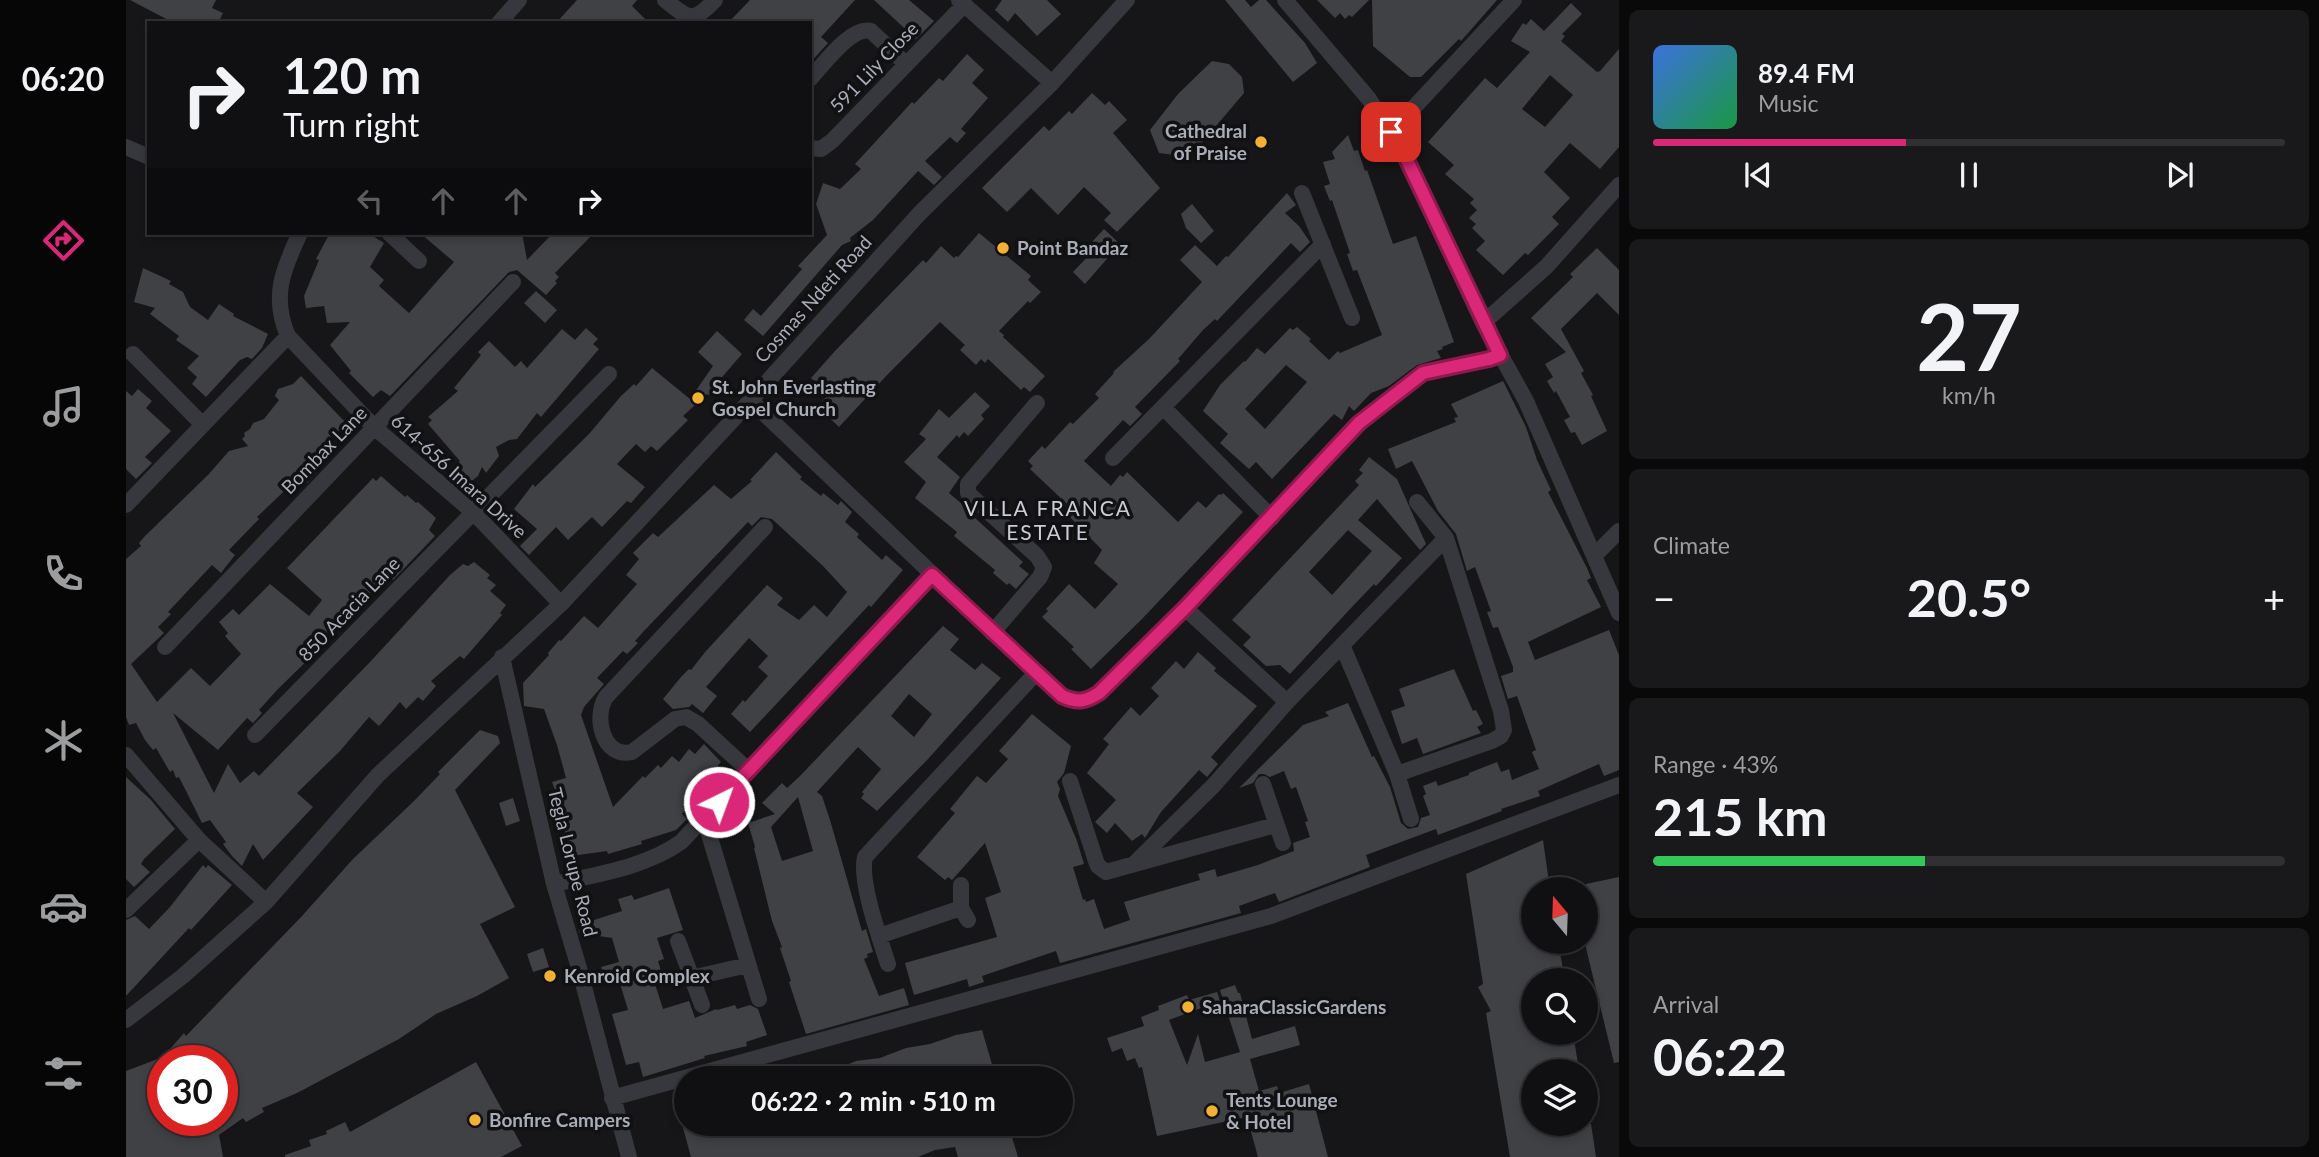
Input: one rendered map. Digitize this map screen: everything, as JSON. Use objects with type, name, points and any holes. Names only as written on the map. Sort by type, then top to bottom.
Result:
[{"type":"street","points":[[502,21],[519,0]]},
{"type":"street","points":[[665,0],[685,16],[691,17],[702,13],[715,0]]},
{"type":"street","name":"Cosmas Ndeti Road","points":[[126,1020],[183,976],[266,902],[378,775],[561,604],[919,214],[1052,83],[1127,0]]},
{"type":"street","points":[[1285,0],[1369,99],[1406,158],[1483,323],[1526,401],[1619,613]]},
{"type":"street","points":[[1391,132],[1514,0]]},
{"type":"street","points":[[961,2],[1052,83]]},
{"type":"street","name":"591 Lily Close","points":[[812,149],[826,146],[906,64],[961,2]]},
{"type":"street","points":[[812,77],[852,35],[864,29],[878,36],[906,64]]},
{"type":"street","points":[[126,147],[147,156]]},
{"type":"street","points":[[1483,323],[1547,266],[1619,185]]},
{"type":"street","points":[[1302,192],[1352,318]]},
{"type":"street","name":"614-656 Imara Drive","points":[[299,235],[282,276],[279,296],[281,318],[288,336],[374,427],[473,512],[561,604]]},
{"type":"street","points":[[391,235],[419,261]]},
{"type":"street","points":[[1113,458],[1322,244]]},
{"type":"street","name":"Bombax Lane","points":[[165,646],[513,282]]},
{"type":"street","points":[[126,505],[288,336]]},
{"type":"street","points":[[133,354],[203,425]]},
{"type":"street","points":[[750,400],[1035,673],[1062,696],[1083,702],[1099,693],[1185,608],[1359,423],[1423,373],[1500,355]]},
{"type":"street","name":"850 Acacia Lane","points":[[256,735],[609,374]]},
{"type":"street","points":[[992,633],[1040,578],[1044,567],[1037,556],[971,496],[967,489],[968,484],[1037,403]]},
{"type":"street","points":[[1163,407],[1272,518]]},
{"type":"street","points":[[1397,774],[1492,741],[1501,736],[1504,730],[1501,711],[1446,538],[1417,502]]},
{"type":"street","points":[[748,770],[698,724],[686,717],[675,719],[632,752],[624,754],[604,738],[599,718],[606,698],[765,527]]},
{"type":"street","points":[[1594,556],[1619,531]]},
{"type":"street","points":[[1134,864],[1214,785],[1287,702],[1446,538]]},
{"type":"street","points":[[554,884],[647,862],[665,854],[681,842],[932,575]]},
{"type":"street","points":[[1185,608],[1287,702]]},
{"type":"street","points":[[1342,645],[1397,774],[1411,818]]},
{"type":"street","name":"Tegla Lorupe Road","points":[[502,657],[554,884],[629,1157]]},
{"type":"street","points":[[888,964],[864,877],[865,857],[1035,673]]},
{"type":"street","points":[[126,755],[199,840],[266,902]]},
{"type":"street","points":[[1070,781],[1098,866],[1106,872],[1275,825]]},
{"type":"street","points":[[1263,784],[1283,844]]},
{"type":"street","points":[[612,1097],[1271,916],[1619,785]]},
{"type":"street","points":[[704,818],[759,999]]},
{"type":"street","points":[[126,910],[199,840]]},
{"type":"street","points":[[879,936],[965,914],[961,885]]},
{"type":"street","points":[[678,941],[702,1005]]},
{"type":"street","points":[[691,978],[748,965]]},
{"type":"building","points":[[130,0],[216,0],[212,8],[223,13],[219,21],[170,21]]},
{"type":"building","points":[[577,0],[637,0],[632,6],[647,21],[558,21]]},
{"type":"building","points":[[750,0],[855,0],[821,37],[828,43],[812,61],[812,21],[730,21]]},
{"type":"building","points":[[874,0],[909,0],[934,21],[916,39]]},
{"type":"building","points":[[1002,0],[1047,0],[1061,14],[1037,36],[1015,13],[1008,22],[995,10]]},
{"type":"building","points":[[1225,0],[1245,0],[1251,7],[1259,0],[1266,0],[1305,43],[1317,63],[1293,82]]},
{"type":"building","points":[[1317,0],[1369,0],[1352,17],[1349,15],[1345,19],[1340,13],[1335,18]]},
{"type":"building","points":[[1372,0],[1497,0],[1461,41],[1459,39],[1421,77],[1410,77],[1373,46]]},
{"type":"building","points":[[1571,3],[1582,14],[1562,34],[1565,36],[1561,41],[1597,72],[1619,49],[1619,147],[1600,169],[1570,143],[1544,172],[1570,198],[1552,217],[1559,224],[1503,275],[1476,250],[1485,241],[1472,228],[1476,224],[1469,218],[1477,210],[1470,203],[1474,199],[1445,174],[1454,165],[1428,142],[1485,78],[1497,88],[1530,52],[1511,41],[1523,23],[1526,25],[1531,19],[1544,31]],"holes":[[[1550,75],[1573,95],[1545,127],[1522,109]]]},
{"type":"building","points":[[967,54],[984,70],[972,83],[988,98],[961,129],[966,133],[957,143],[950,137],[925,161],[942,177],[934,185],[918,171],[873,220],[850,238],[851,241],[842,245],[763,336],[744,320],[753,309],[761,316],[802,269],[798,266],[827,235],[816,204],[823,183],[840,189],[861,169],[855,164],[912,102],[914,104],[939,78],[943,81]]},
{"type":"building","points":[[1212,61],[1229,64],[1242,77],[1244,93],[1195,151],[1182,156],[1159,153],[1150,130],[1178,94]]},
{"type":"building","points":[[1092,93],[1105,105],[1109,101],[1127,120],[1113,133],[1160,188],[1117,232],[1104,220],[1111,213],[1084,187],[1058,215],[1031,188],[1007,212],[982,188],[1044,126],[1049,131],[1069,111],[1072,114]]},
{"type":"building","points":[[1348,135],[1354,151],[1358,150],[1365,171],[1367,170],[1393,244],[1416,236],[1454,342],[1437,351],[1441,358],[1417,365],[1389,386],[1371,393],[1354,411],[1349,406],[1342,420],[1334,414],[1272,479],[1256,462],[1249,469],[1220,443],[1228,434],[1203,411],[1220,385],[1257,348],[1265,354],[1290,328],[1293,330],[1297,327],[1329,360],[1338,351],[1340,353],[1382,335],[1357,270],[1353,271],[1347,254],[1350,253],[1332,200],[1330,201],[1324,186],[1330,184],[1323,162],[1335,159],[1332,152]],"holes":[[[1286,365],[1307,382],[1265,429],[1245,409]]]},
{"type":"building","points":[[1287,193],[1296,205],[1285,213],[1299,226],[1310,242],[1300,252],[1291,243],[1217,321],[1215,319],[1203,330],[1178,359],[1180,361],[1135,407],[1142,414],[1130,426],[1123,420],[1084,461],[1111,486],[1120,475],[1123,477],[1127,472],[1178,522],[1198,501],[1206,508],[1223,493],[1243,512],[1091,669],[1071,649],[1074,647],[1042,617],[1069,584],[1095,609],[1118,584],[1094,563],[1102,550],[1068,515],[1071,512],[1065,506],[1067,504],[1030,469],[1033,466],[1028,461],[1042,446],[1045,449],[1070,422],[1073,424],[1099,398],[1095,394],[1113,372],[1149,339],[1202,282],[1180,260],[1195,245],[1217,266]]},
{"type":"building","points":[[1192,204],[1214,231],[1201,243],[1186,228],[1181,214]]},
{"type":"building","points":[[1104,229],[1120,244],[1085,284],[1073,272],[1095,249],[1090,244]]},
{"type":"building","points":[[979,233],[1031,276],[1028,280],[1041,292],[1030,303],[1028,301],[999,331],[1045,376],[1030,392],[1024,387],[1021,390],[988,359],[985,363],[981,359],[976,365],[960,350],[965,345],[940,322],[839,427],[820,409],[825,403],[822,401],[829,394],[811,378],[923,260],[926,263],[941,246],[954,258],[958,257]]},
{"type":"building","points":[[329,235],[371,235],[384,243],[370,267],[384,280],[379,286],[409,313],[454,262],[422,235],[522,235],[527,260],[551,235],[592,235],[555,273],[559,277],[555,281],[557,283],[546,295],[517,270],[509,272],[390,396],[381,390],[373,397],[349,373],[351,371],[330,345],[350,322],[327,323],[324,306],[306,308],[304,296],[319,260],[316,259]]},
{"type":"building","points":[[1597,248],[1619,270],[1619,315],[1597,293],[1561,329],[1584,371],[1581,373],[1607,431],[1582,445],[1575,432],[1571,433],[1564,420],[1570,417],[1556,391],[1554,393],[1547,381],[1553,377],[1545,364],[1566,352],[1531,318],[1573,277],[1570,274]]},
{"type":"building","points":[[143,268],[171,281],[169,284],[183,292],[190,307],[208,320],[219,304],[234,314],[233,316],[268,334],[262,348],[252,359],[247,357],[240,360],[206,397],[192,384],[197,377],[187,368],[199,356],[176,340],[179,336],[150,314],[155,308],[134,302]]},
{"type":"building","points":[[536,291],[557,310],[545,323],[524,303]]},
{"type":"building","points":[[586,328],[598,339],[593,344],[599,349],[541,417],[537,413],[517,439],[496,447],[499,456],[486,473],[482,467],[478,476],[464,487],[452,474],[456,470],[453,468],[460,461],[428,424],[432,420],[428,417],[458,391],[454,388],[481,355],[478,352],[489,341],[515,367],[521,361],[527,368],[562,329],[575,340]]},
{"type":"building","points":[[717,331],[742,354],[709,395],[683,416],[688,420],[657,451],[651,446],[645,452],[636,444],[617,464],[645,487],[631,503],[627,501],[602,527],[592,517],[568,540],[556,527],[529,555],[520,546],[537,529],[514,509],[533,484],[535,487],[589,434],[621,396],[634,384],[636,386],[652,368],[690,399],[713,366],[698,352]]},
{"type":"building","points":[[301,376],[346,423],[322,452],[308,460],[317,472],[307,483],[300,476],[257,517],[259,519],[229,550],[235,555],[221,573],[212,565],[168,612],[171,614],[158,627],[164,633],[131,664],[157,702],[191,668],[210,686],[241,654],[225,636],[228,633],[219,622],[233,609],[239,615],[270,584],[309,616],[322,600],[287,568],[373,478],[376,481],[381,476],[405,497],[407,495],[418,502],[436,518],[429,530],[435,536],[393,580],[389,572],[322,640],[325,643],[259,710],[262,713],[253,723],[247,718],[218,750],[173,713],[214,793],[228,764],[240,783],[254,771],[259,776],[463,564],[468,566],[474,562],[490,575],[487,578],[496,585],[490,591],[506,605],[500,613],[502,615],[464,659],[460,656],[431,681],[436,686],[423,701],[418,697],[406,709],[400,702],[379,726],[369,717],[340,751],[297,793],[313,807],[263,860],[253,844],[242,866],[223,844],[226,842],[210,820],[202,823],[179,777],[176,778],[173,770],[170,772],[156,748],[153,750],[145,740],[136,723],[129,725],[126,717],[126,559],[141,546],[139,543],[145,536],[229,451],[248,446],[242,439],[244,433],[253,423],[264,419],[279,400],[275,396],[278,389],[293,384]]},
{"type":"building","points":[[1503,381],[1526,427],[1551,490],[1548,492],[1587,568],[1591,578],[1587,580],[1601,607],[1528,642],[1535,660],[1609,630],[1619,655],[1619,770],[1604,776],[1599,764],[1538,791],[1540,796],[1501,809],[1502,811],[1438,835],[1436,829],[1366,855],[1370,867],[1279,902],[1275,893],[1239,906],[1241,913],[1060,963],[1056,951],[982,976],[984,982],[969,987],[967,979],[914,995],[905,963],[997,937],[985,898],[1001,892],[985,843],[952,880],[948,877],[945,880],[917,857],[955,813],[950,809],[977,776],[986,783],[1008,759],[999,751],[1032,714],[1071,746],[1064,773],[1057,782],[1060,789],[1058,796],[1084,864],[1073,867],[1083,900],[1086,902],[1094,899],[1104,929],[1130,920],[1124,902],[1200,880],[1198,874],[1215,869],[1217,877],[1258,865],[1294,851],[1293,843],[1310,837],[1305,822],[1308,821],[1296,787],[1291,789],[1284,771],[1270,777],[1259,774],[1253,783],[1239,788],[1303,725],[1329,716],[1325,712],[1348,703],[1372,757],[1374,756],[1390,787],[1401,823],[1408,829],[1418,827],[1421,818],[1430,815],[1423,796],[1426,794],[1423,786],[1436,781],[1438,786],[1497,762],[1501,772],[1509,769],[1512,780],[1539,769],[1532,752],[1536,750],[1517,696],[1508,699],[1501,676],[1513,672],[1513,667],[1498,627],[1493,628],[1487,612],[1491,611],[1475,567],[1467,571],[1456,534],[1438,511],[1412,461],[1396,469],[1388,449],[1456,422],[1454,418],[1458,417],[1451,404]]},
{"type":"building","points":[[138,389],[152,401],[146,408],[171,431],[145,457],[152,463],[136,479],[126,469],[126,391],[132,396]]},
{"type":"building","points":[[975,392],[990,406],[981,415],[984,419],[968,436],[964,432],[959,438],[957,435],[937,457],[960,477],[949,493],[1023,562],[1019,566],[1029,574],[1016,589],[993,573],[995,570],[954,536],[957,532],[915,498],[926,482],[904,462],[926,439],[919,434],[939,409],[949,418]]},
{"type":"building","points":[[776,452],[802,477],[800,479],[821,496],[823,493],[838,505],[841,501],[852,512],[845,522],[859,534],[857,537],[882,560],[886,555],[903,570],[871,607],[869,605],[750,732],[731,714],[768,676],[758,667],[768,656],[749,638],[706,687],[717,696],[703,713],[692,704],[689,707],[673,709],[663,699],[767,585],[783,598],[777,605],[799,620],[814,605],[827,617],[847,592],[772,519],[761,517],[752,526],[748,522],[644,631],[635,641],[638,643],[627,654],[623,651],[597,678],[604,684],[584,707],[581,715],[613,807],[643,776],[645,778],[658,765],[661,768],[672,756],[679,762],[689,749],[695,754],[704,744],[721,762],[688,800],[692,803],[682,814],[687,819],[676,830],[608,854],[607,851],[571,856],[561,819],[564,818],[552,782],[566,778],[557,745],[544,709],[524,706],[523,683],[559,640],[561,641],[584,616],[598,628],[637,584],[626,575],[639,559],[633,553],[653,533],[658,537],[714,485],[731,499],[752,481],[750,480]]},
{"type":"building","points":[[1369,457],[1397,479],[1426,544],[1420,550],[1377,499],[1358,520],[1402,558],[1290,674],[1280,665],[1266,666],[1243,645],[1251,637],[1232,620],[1359,485],[1355,481],[1363,473],[1359,470]],"holes":[[[1348,530],[1372,551],[1332,595],[1309,572]]]},
{"type":"building","points":[[943,626],[959,639],[950,650],[975,670],[982,663],[1001,678],[877,811],[861,798],[864,794],[862,792],[881,769],[858,747],[817,792],[822,796],[830,820],[862,931],[866,929],[873,952],[867,954],[868,957],[864,959],[879,996],[904,988],[909,1005],[806,1034],[772,921],[748,823],[775,814],[762,803],[782,783],[787,788]],"holes":[[[909,694],[932,714],[914,737],[891,716]],[[798,797],[813,851],[782,861],[771,827]]]},
{"type":"building","points":[[1198,652],[1216,668],[1214,671],[1257,706],[1211,757],[1218,764],[1207,777],[1199,770],[1161,812],[1145,838],[1142,834],[1132,841],[1115,823],[1107,833],[1095,822],[1116,800],[1087,773],[1109,744],[1103,739],[1131,707],[1140,716],[1159,696],[1151,688],[1176,661],[1184,669]]},
{"type":"building","points":[[1454,669],[1473,711],[1476,710],[1483,724],[1477,727],[1481,733],[1423,754],[1417,738],[1402,744],[1391,711],[1405,706],[1399,689]]},
{"type":"building","points":[[480,730],[498,736],[500,743],[455,790],[515,907],[480,924],[509,978],[436,1014],[399,1039],[297,1093],[262,1108],[264,1112],[246,1122],[243,1118],[238,1122],[238,1045],[174,1045],[184,1033],[186,1036],[353,859],[440,774],[438,772]]},
{"type":"building","points":[[126,777],[151,800],[175,829],[144,859],[141,864],[150,872],[134,887],[126,879]]},
{"type":"building","points":[[513,798],[520,821],[506,826],[499,803]]},
{"type":"building","points":[[1543,840],[1548,877],[1521,877],[1521,954],[1560,954],[1563,968],[1521,968],[1521,1045],[1575,1045],[1577,1059],[1521,1059],[1521,1136],[1593,1136],[1596,1157],[1510,1157],[1486,1013],[1491,1011],[1478,987],[1483,984],[1466,874]]},
{"type":"building","points":[[203,865],[206,868],[208,865],[232,885],[126,996],[126,920],[135,916],[149,929]]},
{"type":"building","points":[[1619,877],[1619,1062],[1614,1063],[1598,997],[1598,968],[1591,968],[1587,954],[1598,954],[1598,881]]},
{"type":"building","points":[[669,888],[683,930],[657,938],[664,959],[658,961],[664,981],[655,984],[663,1009],[689,1001],[695,1018],[716,1009],[735,1005],[737,1009],[750,1005],[758,1009],[767,1035],[746,1042],[747,1046],[704,1056],[705,1058],[643,1077],[639,1062],[626,1065],[612,1014],[628,1010],[619,980],[607,984],[601,967],[619,962],[612,938],[579,933],[579,930],[591,921],[622,911],[618,899],[632,895],[634,900]]},
{"type":"building","points":[[543,948],[549,967],[533,972],[527,954]]},
{"type":"building","points":[[1235,985],[1240,993],[1252,1039],[1295,1026],[1300,1045],[1250,1059],[1259,1091],[1277,1086],[1279,1093],[1309,1084],[1328,1157],[1258,1157],[1247,1117],[1157,1136],[1142,1067],[1139,1068],[1135,1058],[1127,1061],[1122,1048],[1112,1052],[1107,1038],[1144,1026],[1141,1017],[1159,1010],[1158,1006],[1187,995],[1189,1000],[1217,992],[1220,1001],[1169,1020],[1187,1065],[1198,1034],[1205,1062],[1240,1052],[1220,990]]},
{"type":"building","points":[[982,1030],[992,1066],[844,1066],[856,1061],[880,1058]]},
{"type":"building","points":[[476,1062],[522,1146],[501,1157],[285,1157],[311,1146],[309,1140],[327,1134],[326,1131],[345,1122],[350,1132]]},
{"type":"building","points":[[147,1063],[147,1136],[219,1136],[223,1157],[126,1157],[126,1071]]},
{"type":"building","points":[[685,1136],[1012,1136],[1018,1157],[958,1157],[955,1147],[935,1150],[918,1157],[691,1157]]},
{"type":"place","name":"Cathedral of Praise","points":[[1261,142]]},
{"type":"place","name":"Point Bandaz","points":[[1003,248]]},
{"type":"place","name":"St. John Everlasting Gospel Church","points":[[698,398]]},
{"type":"place","name":"Kenroid Complex","points":[[550,976]]},
{"type":"place","name":"SaharaClassicGardens","points":[[1188,1007]]},
{"type":"place","name":"Tents Lounge & Hotel","points":[[1212,1111]]},
{"type":"place","name":"Bonfire Campers","points":[[475,1120]]},
{"type":"district","name":"VILLA FRANCA ESTATE","points":[[1048,521]]},
{"type":"route","points":[[719,802],[932,575],[1062,696],[1077,702],[1091,698],[1185,608],[1359,423],[1423,373],[1500,355],[1391,132]]}]
